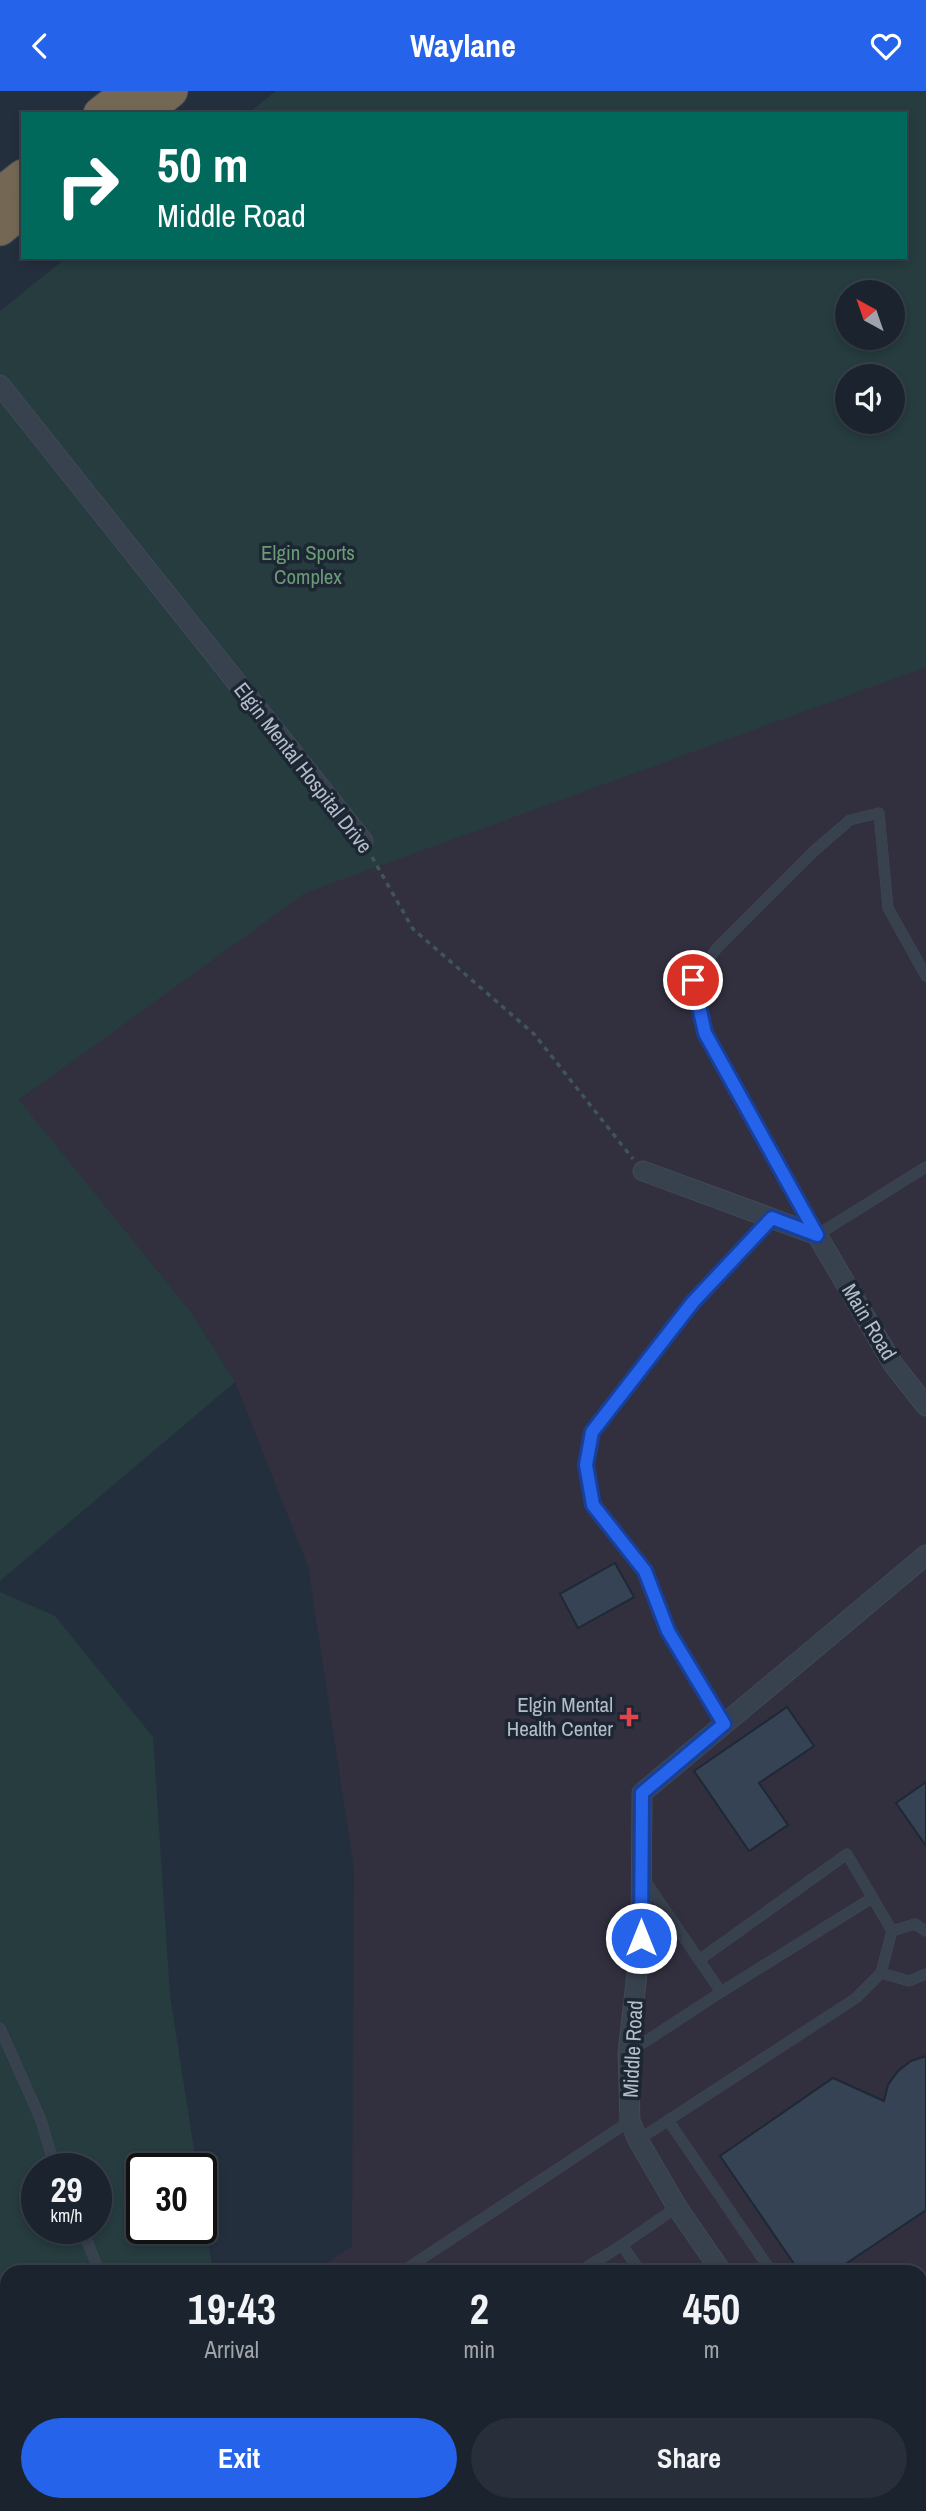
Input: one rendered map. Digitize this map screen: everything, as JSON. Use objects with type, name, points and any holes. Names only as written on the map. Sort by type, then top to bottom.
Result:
[{"type":"highway","points":[[103,112],[129,91]]},
{"type":"highway","points":[[145,112],[171,91]]},
{"type":"highway","points":[[0,194],[21,178]]},
{"type":"highway","points":[[0,229],[21,212]]},
{"type":"street","name":"Elgin Mental Hospital Drive","points":[[0,385],[363,841]]},
{"type":"street","points":[[643,1171],[817,1235]]},
{"type":"street","name":"Main Road","points":[[817,1235],[894,1364],[926,1406]]},
{"type":"street","name":"Middle Road","points":[[718,2265],[677,2207],[630,2121],[628,2053],[641,1938],[642,1793],[926,1555]]},
{"type":"lane","points":[[926,976],[888,908],[879,813],[850,820],[814,851],[717,948],[693,980],[705,1033],[817,1235],[926,1167]]},
{"type":"lane","points":[[724,1724],[668,1631],[645,1571],[593,1505],[586,1465],[592,1432],[693,1302],[772,1218]]},
{"type":"lane","points":[[638,2140],[856,1998],[881,1973],[892,1931],[846,1854],[699,1960]]},
{"type":"lane","points":[[642,1875],[721,1991]]},
{"type":"lane","points":[[628,2053],[721,1991],[872,1898]]},
{"type":"lane","points":[[892,1931],[915,1924],[926,1931]]},
{"type":"lane","points":[[881,1973],[909,1982],[926,1974]]},
{"type":"lane","points":[[0,2028],[41,2120],[51,2153]]},
{"type":"lane","points":[[668,2120],[767,2265]]},
{"type":"lane","points":[[412,2265],[630,2121]]},
{"type":"lane","points":[[590,2265],[677,2207]]},
{"type":"lane","points":[[88,2244],[97,2265]]},
{"type":"lane","points":[[622,2245],[636,2265]]},
{"type":"path","name":"Elgin Mental Hospital Drive","points":[[363,841],[413,929],[534,1034],[643,1171]]},
{"type":"shaded area","name":"Elgin Mental Health Center","points":[[926,649],[926,2265],[324,2265],[352,2246],[354,1869],[308,1566],[235,1382],[191,1312],[19,1101],[363,841]]},
{"type":"green space","name":"Elgin Sports Complex","points":[[276,91],[926,91],[926,667],[305,893],[19,1100],[191,1312],[235,1382],[0,1581],[0,311],[65,259],[907,259],[907,112],[250,112]]},
{"type":"green space","points":[[0,1592],[55,1616],[153,1737],[170,1996],[195,2153],[126,2153],[126,2244],[209,2244],[212,2265],[0,2265]]},
{"type":"building","points":[[615,1563],[634,1597],[578,1628],[560,1594]]},
{"type":"building","points":[[787,1707],[814,1746],[759,1783],[788,1825],[749,1851],[694,1771]]},
{"type":"building","points":[[926,1782],[926,1846],[896,1803]]},
{"type":"building","points":[[926,2056],[926,2210],[844,2265],[795,2265],[720,2156],[833,2078],[884,2101],[888,2085],[898,2071],[911,2061]]},
{"type":"place","name":"Elgin Mental Health Center","points":[[629,1717]]},
{"type":"route","points":[[641,1938],[642,1793],[724,1724],[668,1631],[645,1571],[593,1505],[586,1465],[592,1432],[693,1302],[772,1218],[817,1235],[705,1033],[693,980]]}]
